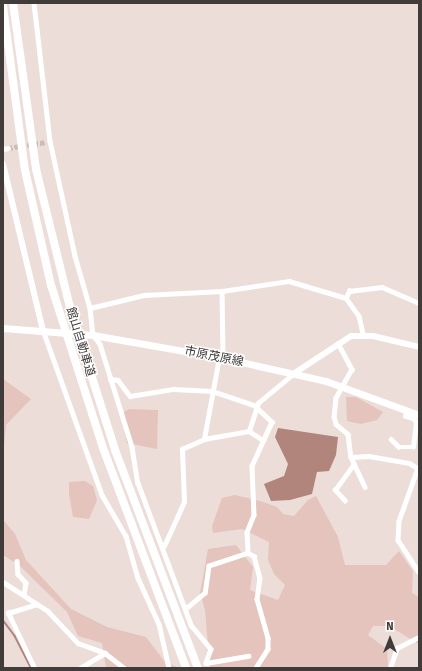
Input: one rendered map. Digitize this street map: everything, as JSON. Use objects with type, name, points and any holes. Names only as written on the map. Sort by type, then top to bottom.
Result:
[{"type":"highway","name":"館山自動車道","points":[[13,3],[36,169],[71,312],[82,350],[133,498],[198,668]]},
{"type":"highway","name":"館山自動車道","points":[[3,6],[25,170],[58,310],[122,502],[186,668]]},
{"type":"main road","name":"市原茂原線","points":[[3,328],[94,335],[221,357],[341,386],[419,415]]},
{"type":"street","points":[[34,3],[47,141],[75,256],[90,308],[94,335],[100,344],[132,447],[138,483],[164,546],[192,625],[210,649],[206,663],[248,656]]},
{"type":"street","points":[[3,149],[8,148]]},
{"type":"street","points":[[3,164],[43,330],[102,495],[126,536],[138,578],[159,624],[169,668]]},
{"type":"street","points":[[90,308],[144,295],[222,291],[289,281],[346,298],[359,316],[363,334]]},
{"type":"street","points":[[346,298],[349,291],[382,287],[419,303]]},
{"type":"street","points":[[204,440],[212,391],[221,357],[222,291]]},
{"type":"street","points":[[249,431],[256,407],[293,374],[311,364],[338,343],[351,336],[363,334],[419,347]]},
{"type":"street","points":[[338,343],[352,369],[341,386],[334,416],[336,424],[348,434],[351,457],[365,487]]},
{"type":"street","points":[[110,379],[118,380],[130,396],[173,389],[212,391],[256,407],[272,422],[252,466],[254,515],[247,532],[248,553]]},
{"type":"street","points":[[391,439],[403,448],[413,447],[416,423],[414,419],[405,416],[407,410]]},
{"type":"street","points":[[164,546],[184,502],[182,449],[204,440],[249,431],[263,440]]},
{"type":"street","points":[[351,457],[369,456],[409,463],[418,469],[399,521],[398,540],[419,572]]},
{"type":"street","points":[[345,501],[335,490],[354,464]]},
{"type":"street","points":[[187,608],[205,593],[209,566],[248,553],[254,556],[260,578],[257,599],[268,638],[268,649],[256,668]]},
{"type":"street","points":[[17,561],[18,574],[26,583],[24,595]]},
{"type":"street","points":[[3,582],[48,611],[78,644],[105,653],[124,668]]},
{"type":"street","points":[[34,668],[8,612],[37,604]]},
{"type":"street","points":[[390,668],[397,648],[419,637]]},
{"type":"street","points":[[80,668],[105,653]]},
{"type":"shaded area","points":[[3,379],[31,399],[6,425],[3,458]]},
{"type":"shaded area","points":[[346,397],[356,397],[383,412],[377,420],[361,424],[347,421]]},
{"type":"shaded area","points":[[129,409],[158,410],[157,449],[127,443],[122,413]]},
{"type":"shaded area","points":[[278,428],[338,437],[336,455],[329,471],[317,472],[312,494],[290,500],[271,501],[264,484],[284,476],[288,464],[275,437]]},
{"type":"shaded area","points":[[85,481],[93,486],[97,500],[89,519],[73,517],[69,494],[69,482]]},
{"type":"shaded area","points":[[235,495],[277,507],[283,514],[294,516],[308,500],[316,496],[338,537],[345,565],[386,565],[399,551],[413,571],[412,593],[419,597],[419,644],[389,626],[373,626],[368,635],[387,649],[388,668],[210,668],[205,610],[200,593],[208,549],[236,545],[253,567],[250,590],[278,600],[285,585],[274,574],[268,560],[269,542],[242,529],[213,533],[212,526],[222,498]]},
{"type":"shaded area","points":[[3,520],[15,534],[26,560],[71,609],[107,627],[146,637],[165,662],[179,668],[106,668],[102,643],[78,636],[67,612],[19,565],[3,555]]},
{"type":"waterway","points":[[3,620],[15,636],[31,668]]},
{"type":"tunnel","points":[[8,148],[45,142]]}]
